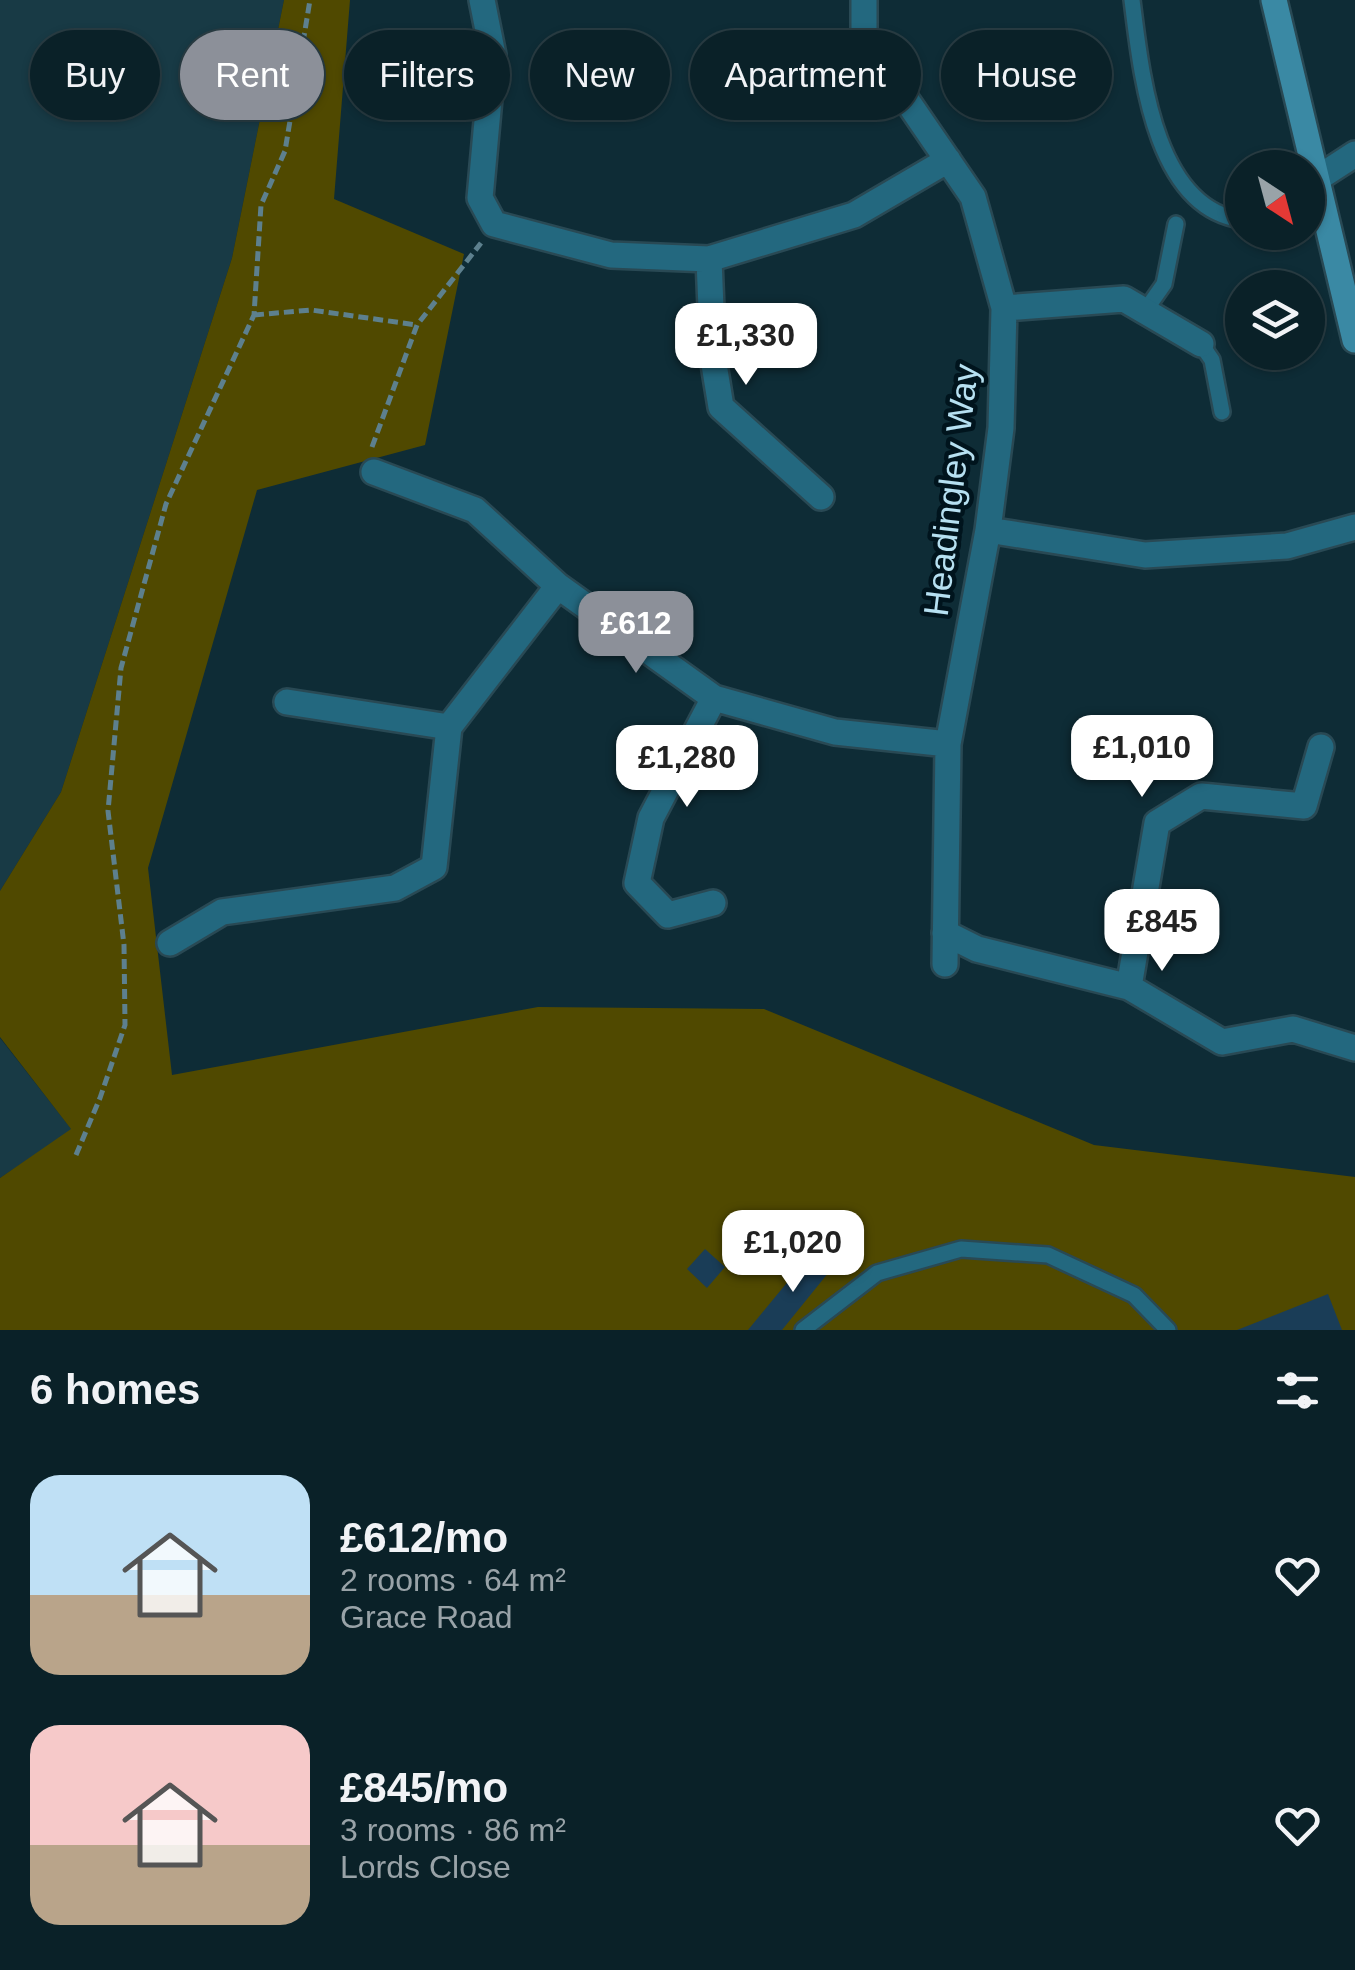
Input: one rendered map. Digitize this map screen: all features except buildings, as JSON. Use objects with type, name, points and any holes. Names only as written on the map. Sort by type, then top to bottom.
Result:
[{"type":"main road","points":[[1274,0],[1304,150]]},
{"type":"main road","points":[[1325,226],[1350,302],[1355,340]]},
{"type":"street","points":[[482,0],[493,55],[480,198],[494,224],[611,255],[709,259],[854,214],[948,160]]},
{"type":"street","name":"Headingley Way","points":[[864,0],[864,38],[973,197],[1004,308],[1001,428],[988,530],[948,744],[945,964]]},
{"type":"street","points":[[1325,174],[1355,154]]},
{"type":"street","points":[[709,259],[713,358],[721,407],[821,497]]},
{"type":"street","points":[[1004,308],[1124,299],[1201,344]]},
{"type":"street","points":[[374,472],[476,510],[558,586],[714,698],[835,732],[948,744]]},
{"type":"street","points":[[988,530],[1145,555],[1288,546],[1355,527]]},
{"type":"street","points":[[170,943],[222,912],[396,888],[434,867],[449,727],[558,586]]},
{"type":"street","points":[[713,902],[668,915],[637,883],[651,818],[714,698]]},
{"type":"street","points":[[287,702],[449,727]]},
{"type":"street","points":[[1129,986],[1156,823],[1201,796],[1304,806],[1320,747]]},
{"type":"street","points":[[945,932],[977,949],[1129,986],[1222,1042],[1293,1029],[1355,1048]]},
{"type":"lane","points":[[1132,0],[1141,70],[1162,147],[1179,176],[1207,208],[1225,214]]},
{"type":"lane","points":[[1145,311],[1164,284],[1176,224]]},
{"type":"lane","points":[[1201,344],[1212,360],[1222,412]]},
{"type":"lane","points":[[803,1330],[878,1273],[961,1249],[1048,1255],[1134,1295],[1168,1330]]},
{"type":"path","points":[[76,1155],[125,1025],[124,945],[108,811],[121,668],[166,504],[254,315],[260,205],[285,151],[310,0]]},
{"type":"path","points":[[374,472],[370,450],[417,325],[494,224]]},
{"type":"path","points":[[254,315],[311,310],[417,325]]},
{"type":"shaded area","points":[[0,0],[284,0],[278,30],[180,30],[180,120],[260,120],[232,258],[61,792],[0,891]]},
{"type":"shaded area","points":[[284,0],[350,0],[348,30],[344,30],[334,199],[464,254],[425,445],[257,490],[148,868],[172,1075],[538,1007],[764,1009],[1094,1145],[1355,1177],[1355,1330],[0,1330],[0,1178],[71,1129],[0,1037],[0,891],[61,792],[232,258],[260,120],[324,120],[324,30],[278,30]]},
{"type":"shaded area","points":[[0,1038],[72,1130],[0,1178]]}]
